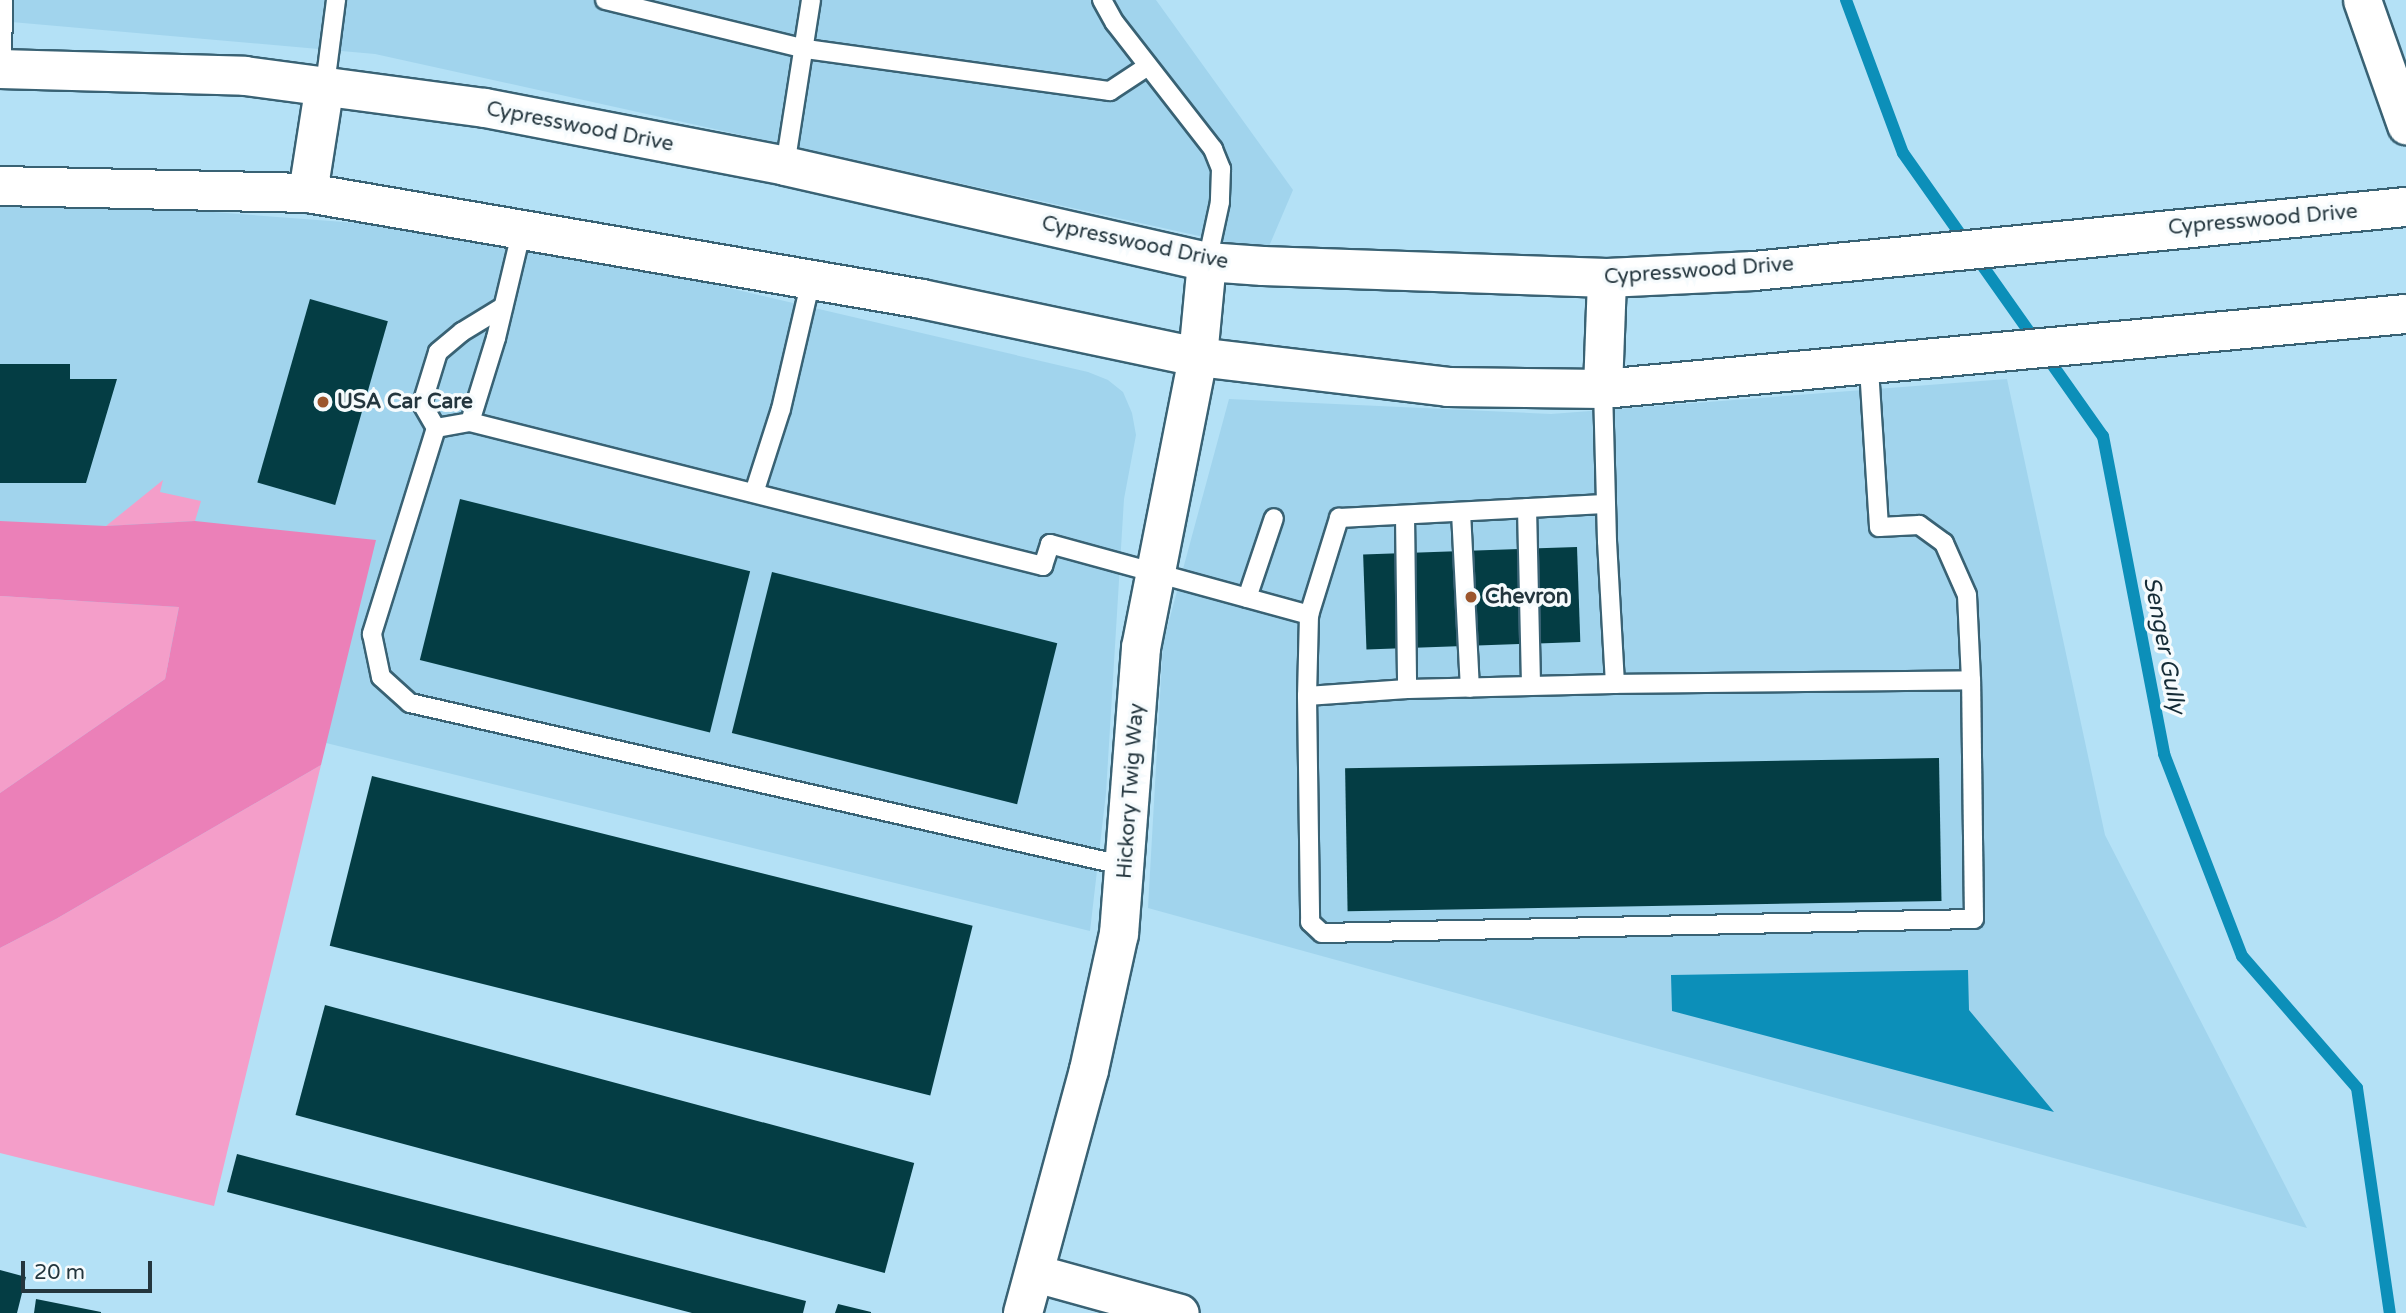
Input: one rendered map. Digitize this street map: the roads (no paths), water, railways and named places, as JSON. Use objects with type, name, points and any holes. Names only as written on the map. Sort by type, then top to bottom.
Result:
[{"type":"main road","name":"Cypresswood Drive","points":[[1,69],[245,76],[485,108],[785,166],[1207,262],[1607,278],[1754,271],[1853,259],[2406,207]]},
{"type":"main road","points":[[309,193],[325,85]]},
{"type":"main road","points":[[0,186],[309,193],[922,299],[1198,357],[1448,387],[1603,389],[2406,314]]},
{"type":"main road","name":"Hickory Twig Way","points":[[1023,1313],[1106,1000],[1119,934],[1141,648],[1198,357],[1207,262]]},
{"type":"main road","points":[[1603,389],[1607,278]]},
{"type":"street","points":[[2362,0],[2406,125]]},
{"type":"street","points":[[1035,1273],[1180,1313]]},
{"type":"lane","points":[[1,69],[3,0]]},
{"type":"lane","points":[[325,85],[336,0]]},
{"type":"lane","points":[[605,0],[806,50],[1110,91],[1149,66]]},
{"type":"lane","points":[[785,166],[806,50],[811,0]]},
{"type":"lane","points":[[1102,0],[1115,23],[1213,149],[1221,169],[1220,202],[1207,262]]},
{"type":"lane","points":[[470,422],[522,229]]},
{"type":"lane","points":[[754,493],[780,409],[811,281]]},
{"type":"lane","points":[[503,307],[462,332],[438,352],[422,404],[436,428],[372,634],[381,677],[410,704],[1126,866]]},
{"type":"lane","points":[[1605,504],[1339,518],[1309,615],[1307,696],[1310,922],[1322,933],[1974,919],[1967,595],[1944,543],[1919,525],[1879,527],[1869,366]]},
{"type":"lane","points":[[1603,389],[1605,504],[1615,684]]},
{"type":"lane","points":[[436,428],[470,422],[1043,566],[1050,544],[1309,615]]},
{"type":"lane","points":[[1527,508],[1531,685]]},
{"type":"lane","points":[[1461,512],[1469,688]]},
{"type":"lane","points":[[1405,515],[1407,689]]},
{"type":"lane","points":[[1247,598],[1274,518]]},
{"type":"lane","points":[[1307,696],[1531,685],[1970,680]]},
{"type":"water","points":[[1968,970],[1969,1010],[2054,1112],[1672,1011],[1671,975]]},
{"type":"waterway","name":"Senger Gully","points":[[1846,0],[1903,153],[2103,436],[2164,754],[2242,956],[2357,1088],[2390,1313]]},
{"type":"place","name":"USA Car Care","points":[[323,402]]},
{"type":"place","name":"Chevron","points":[[1471,597]]}]
